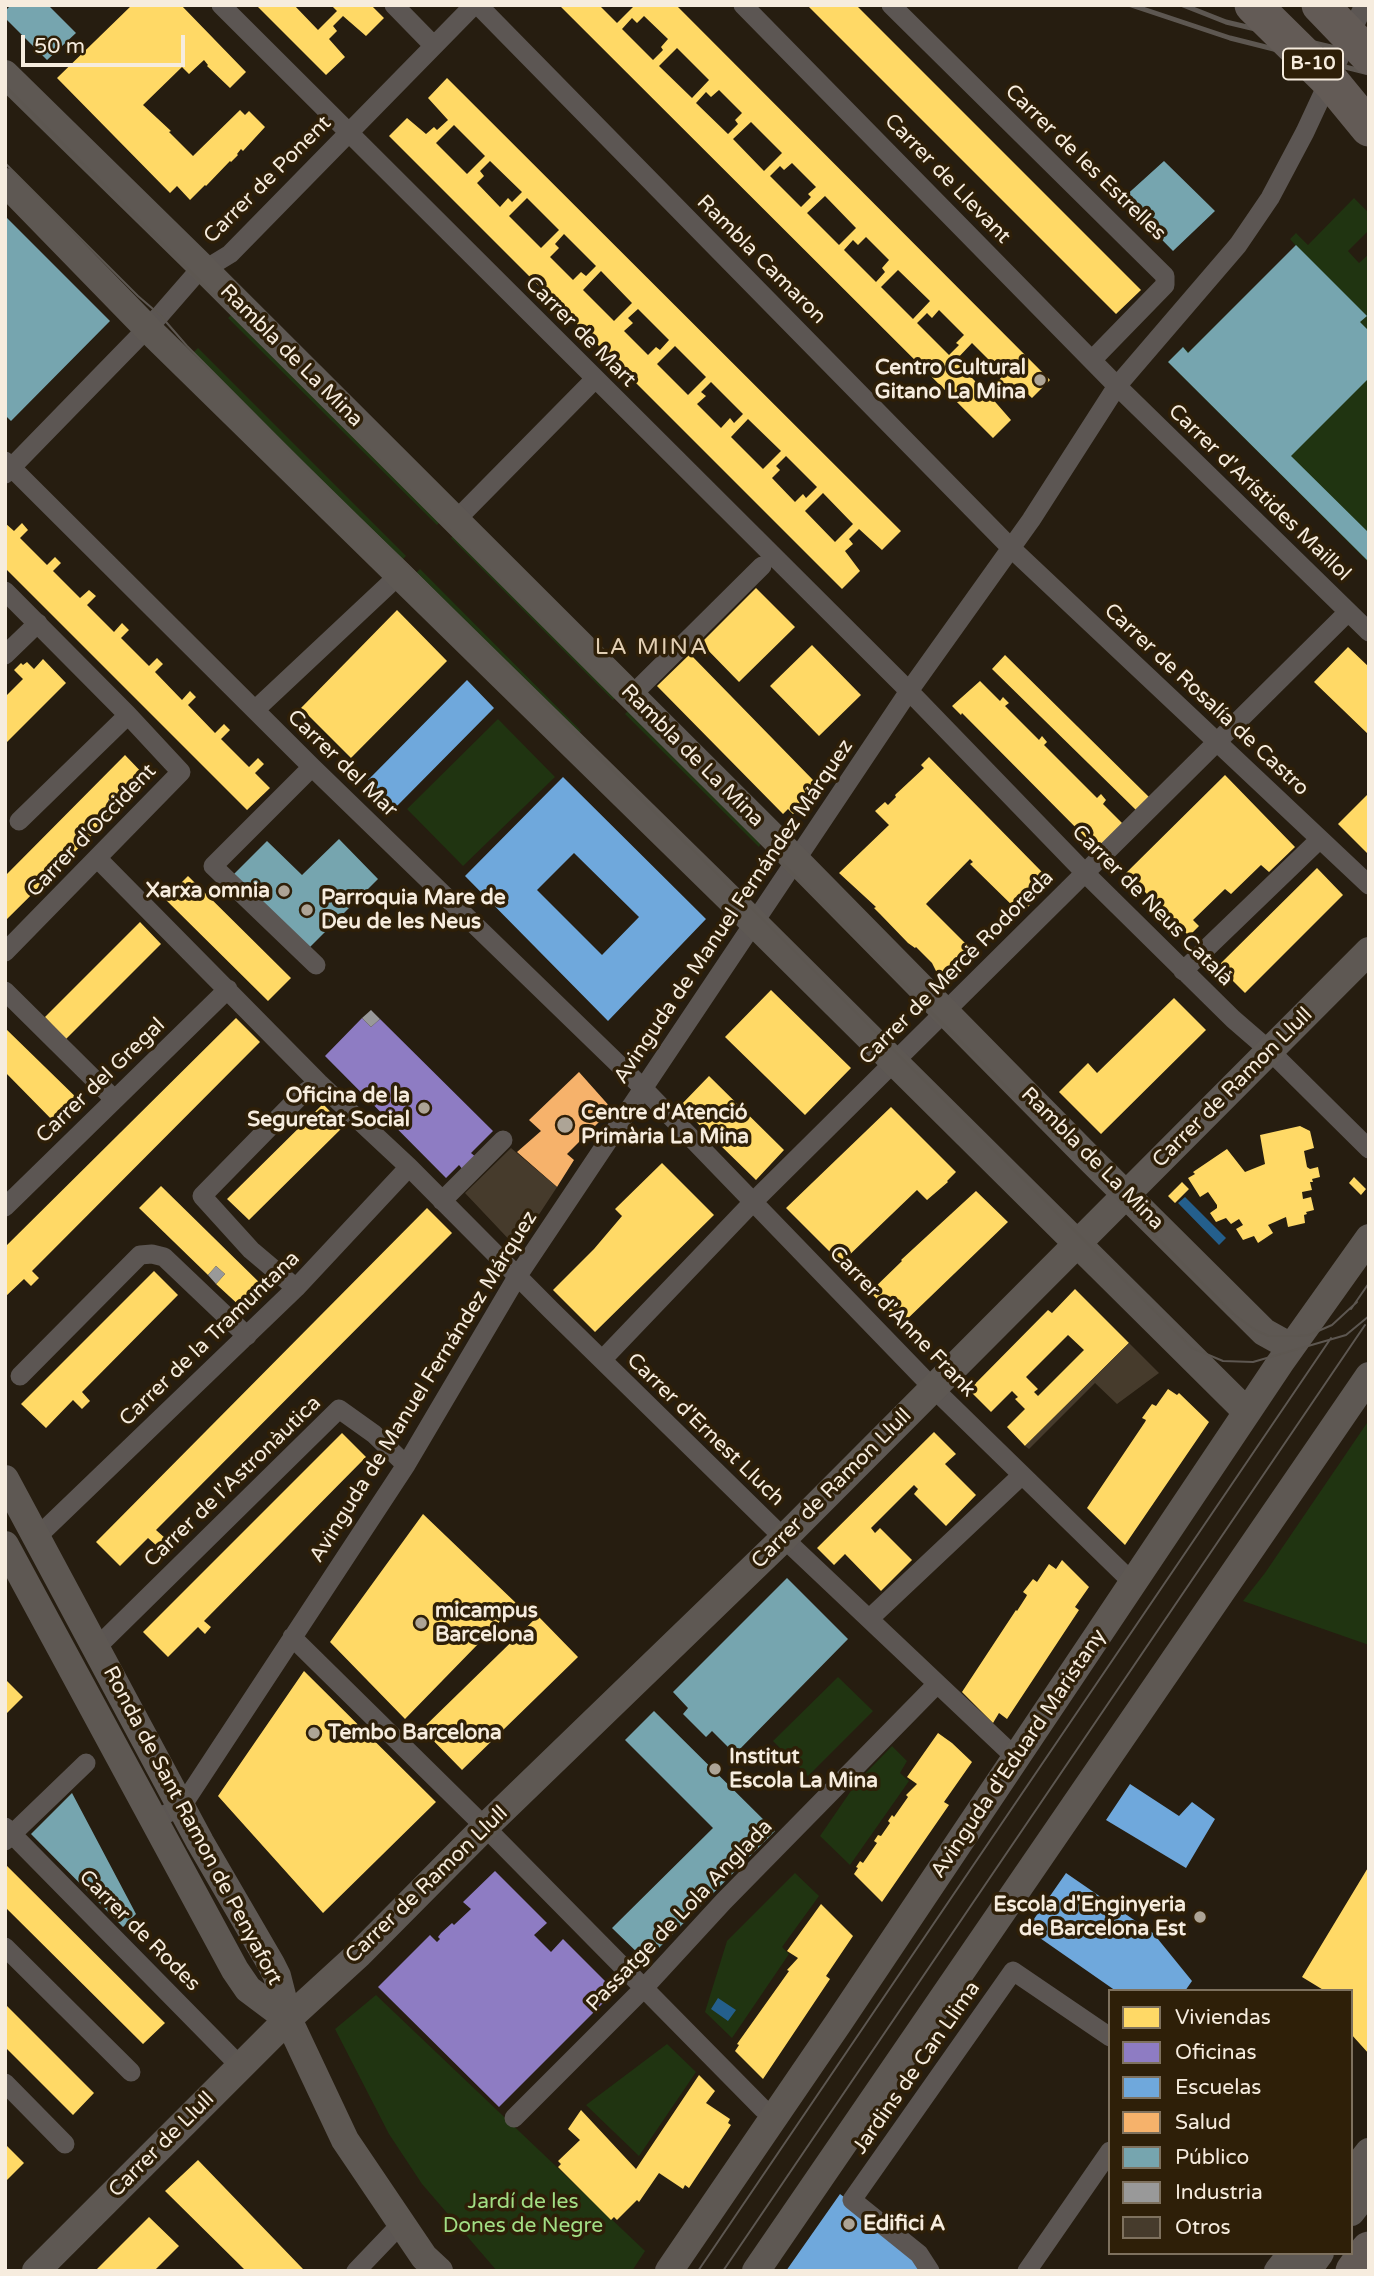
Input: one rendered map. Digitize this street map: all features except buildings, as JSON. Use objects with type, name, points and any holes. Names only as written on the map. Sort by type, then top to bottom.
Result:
[{"type":"highway","name":"B-10","points":[[1253,5],[1332,82],[1369,128]]},
{"type":"highway","name":"B-10","points":[[1320,5],[1369,56]]},
{"type":"highway","points":[[1354,2271],[1369,2250]]},
{"type":"street","name":"Carrer de Mart","points":[[220,5],[909,691]]},
{"type":"street","points":[[394,5],[434,46]]},
{"type":"street","name":"Carrer de Ponent","points":[[8,468],[147,328],[194,276],[230,254],[476,5]]},
{"type":"street","name":"Rambla Camaron","points":[[476,5],[1011,548]]},
{"type":"street","name":"Carrer de Llevant","points":[[744,5],[1117,386]]},
{"type":"street","name":"Carrer de les Estrelles","points":[[891,5],[1165,276],[1165,285],[1092,360]]},
{"type":"street","name":"Avinguda de Manuel Fernández Márquez","points":[[182,1806],[406,1465],[517,1277],[909,691],[1011,548],[1117,386],[1238,245],[1270,198],[1305,132],[1364,5]]},
{"type":"street","name":"Rambla de La Mina","points":[[5,74],[456,520],[1264,1332],[1291,1347]]},
{"type":"street","points":[[5,182],[147,328],[755,924],[1247,1412]]},
{"type":"street","points":[[456,520],[595,379]]},
{"type":"street","name":"Carrer d'Arístides Maillol","points":[[1117,386],[1369,632]]},
{"type":"street","name":"Carrer del Mar","points":[[8,468],[643,1088]]},
{"type":"street","name":"Carrer de Rosalía de Castro","points":[[1011,548],[1369,886]]},
{"type":"street","points":[[635,692],[762,566]]},
{"type":"street","points":[[255,710],[399,575]]},
{"type":"street","points":[[5,591],[128,715],[19,821]]},
{"type":"street","name":"Carrer de Mercè Rodoreda","points":[[602,1360],[753,1202],[1348,612]]},
{"type":"street","points":[[5,655],[38,623]]},
{"type":"street","name":"Carrer de Neus Català","points":[[909,691],[1183,971],[1270,1051],[1369,1149]]},
{"type":"street","name":"Carrer d'Occident","points":[[5,952],[181,772],[128,715]]},
{"type":"street","points":[[312,767],[213,866],[316,965]]},
{"type":"street","points":[[1183,971],[1320,839]]},
{"type":"street","points":[[98,859],[319,1083],[409,1167],[517,1277]]},
{"type":"street","name":"Carrer de Ramon Llull","points":[[288,2019],[359,1954],[485,1827],[784,1538],[1369,951]]},
{"type":"street","name":"Carrer del Gregal","points":[[5,1207],[228,989]]},
{"type":"street","points":[[5,991],[114,1099]]},
{"type":"street","points":[[296,1288],[251,1250],[202,1196],[301,1095],[319,1083]]},
{"type":"street","name":"Carrer d'Anne Frank","points":[[643,1088],[933,1388],[1133,1583]]},
{"type":"street","points":[[442,1201],[503,1140]]},
{"type":"street","name":"Carrer de la Tramuntana","points":[[37,1537],[296,1288],[409,1167]]},
{"type":"street","name":"Avinguda d'Eduard Maristany","points":[[669,2271],[1291,1347],[1369,1238]]},
{"type":"street","points":[[20,1376],[140,1255],[164,1257],[247,1336]]},
{"type":"street","name":"Carrer d'Ernest Lluch","points":[[517,1277],[784,1538],[1016,1758]]},
{"type":"street","points":[[756,2271],[1369,1376]]},
{"type":"street","name":"Carrer de l'Astronàutica","points":[[96,1647],[339,1409],[374,1434],[406,1465]]},
{"type":"street","points":[[869,1619],[1022,1475]]},
{"type":"street","name":"Ronda de Sant Ramon de Penyafort","points":[[5,1479],[277,1976],[288,2019]]},
{"type":"street","name":"Ronda de Sant Ramon de Penyafort","points":[[5,1545],[235,1970],[248,1989],[288,2019]]},
{"type":"street","points":[[292,1637],[512,1854],[763,2109]]},
{"type":"street","name":"Passatge de Lola Anglada","points":[[514,2118],[643,1989],[724,1901],[937,1684]]},
{"type":"street","points":[[8,1834],[86,1763]]},
{"type":"street","points":[[154,1820],[182,1806]]},
{"type":"street","name":"Carrer de Rodes","points":[[8,1834],[241,2067]]},
{"type":"street","points":[[5,1947],[131,2072]]},
{"type":"street","name":"Jardins de Can Llima","points":[[930,2271],[919,2254],[852,2200],[1013,1971],[1108,2036]]},
{"type":"street","points":[[288,2019],[345,2140],[424,2257],[439,2271]]},
{"type":"street","name":"Carrer de Llull","points":[[36,2271],[288,2019]]},
{"type":"street","points":[[5,2083],[65,2144]]},
{"type":"street","points":[[1353,2172],[1369,2152]]},
{"type":"street","points":[[1027,2271],[1108,2154]]},
{"type":"street","points":[[1353,2209],[1369,2189]]},
{"type":"street","points":[[356,2271],[401,2224]]},
{"type":"street","points":[[1278,2271],[1290,2255]]},
{"type":"street","points":[[1307,2271],[1319,2255]]},
{"type":"green space","points":[[1354,198],[1369,213],[1369,230],[1348,251],[1359,263],[1369,254],[1369,563],[1168,362],[1183,347],[1189,352],[1296,246],[1290,239],[1296,233],[1308,245]]},
{"type":"green space","points":[[237,309],[445,517],[437,525],[228,318]]},
{"type":"green space","points":[[198,348],[406,556],[398,564],[190,356]]},
{"type":"green space","points":[[459,530],[621,692],[613,700],[451,538]]},
{"type":"green space","points":[[420,569],[581,731],[574,739],[412,577]]},
{"type":"green space","points":[[633,706],[764,837],[759,847],[625,714]]},
{"type":"green space","points":[[498,719],[555,777],[463,866],[407,809]]},
{"type":"green space","points":[[1369,1420],[1369,1645],[1243,1601]]},
{"type":"green space","points":[[838,1677],[873,1711],[808,1776],[773,1741]]},
{"type":"green space","points":[[892,1746],[907,1761],[900,1773],[909,1781],[850,1865],[820,1836],[857,1782]]},
{"type":"green space","points":[[795,1873],[819,1896],[782,1947],[789,1954],[732,2038],[705,2012],[727,1941]]},
{"type":"green space","name":"Jardí de les Dones de Negre","points":[[376,1995],[645,2251],[632,2271],[497,2271],[422,2184],[389,2134],[335,2029]]},
{"type":"green space","points":[[667,2044],[696,2072],[639,2156],[586,2105]]},
{"type":"water","points":[[1185,1197],[1226,1238],[1219,1245],[1178,1203]]},
{"type":"water","points":[[718,1998],[736,2010],[728,2021],[711,2009]]},
{"type":"tram line","points":[[5,86],[1233,1314],[1269,1336],[1309,1335],[1332,1325],[1357,1302]]},
{"type":"tram line","points":[[5,163],[1192,1348],[1223,1361],[1253,1362],[1346,1335],[1369,1316]]},
{"type":"tram line","points":[[1351,1309],[1369,1283]]},
{"type":"tram line","points":[[723,2271],[1365,1325]]},
{"type":"tram line","points":[[698,2271],[1331,1338]]},
{"type":"railway","points":[[1131,5],[1230,38],[1369,73]]},
{"type":"railway","points":[[1183,5],[1226,22],[1369,56]]},
{"type":"place","name":"Centro Cultural Gitano La Mina","points":[[1040,380]]},
{"type":"place","name":"Xarxa omnia","points":[[284,891]]},
{"type":"place","name":"Parroquia Mare de Deu de les Neus","points":[[307,910]]},
{"type":"place","name":"Oficina de la Seguretat Social","points":[[424,1108]]},
{"type":"place","name":"Centre d'Atenció Primària La Mina","points":[[565,1125]]},
{"type":"place","name":"micampus Barcelona","points":[[421,1623]]},
{"type":"place","name":"Tembo Barcelona","points":[[314,1733]]},
{"type":"place","name":"Institut Escola La Mina","points":[[715,1769]]},
{"type":"place","name":"Escola d'Enginyeria de Barcelona Est","points":[[1200,1917]]},
{"type":"place","name":"Edifici A","points":[[849,2224]]},
{"type":"district","name":"LA MINA","points":[[652,648]]}]
